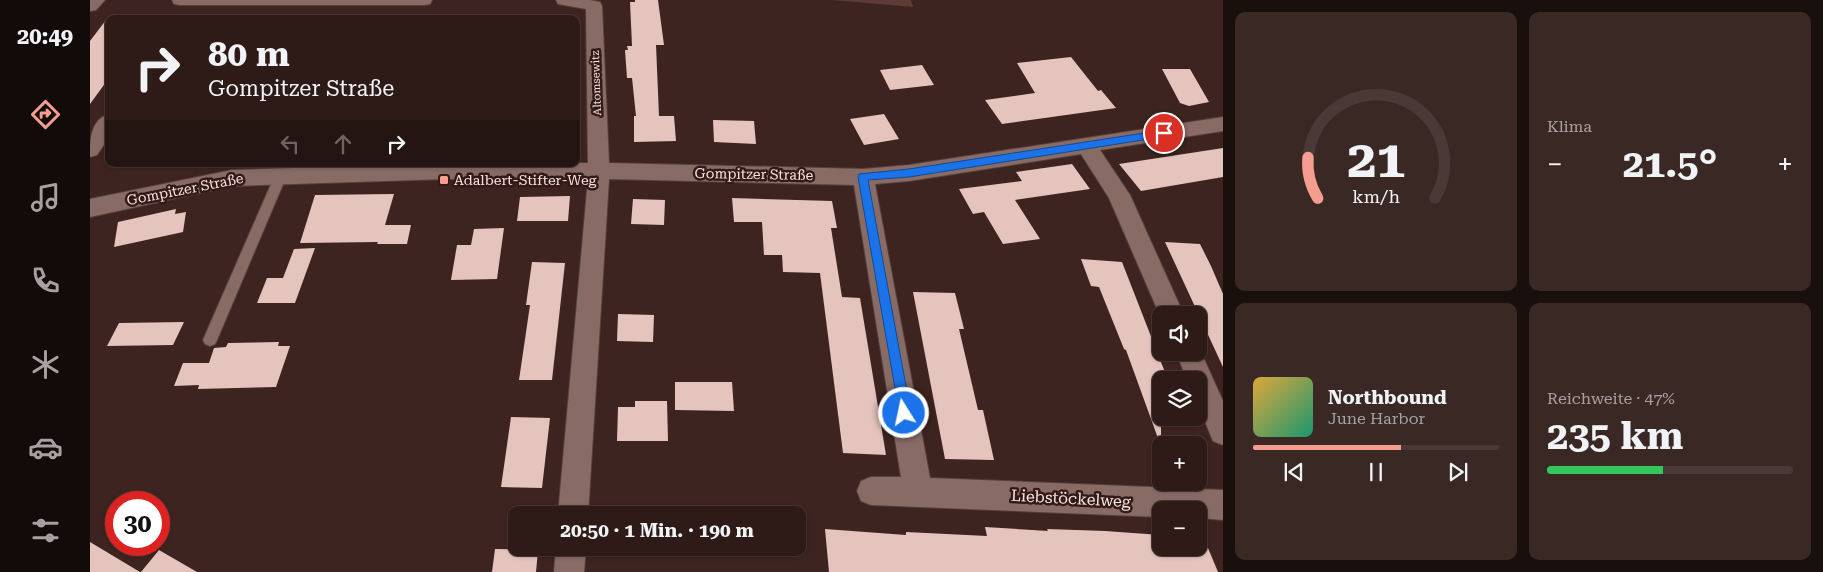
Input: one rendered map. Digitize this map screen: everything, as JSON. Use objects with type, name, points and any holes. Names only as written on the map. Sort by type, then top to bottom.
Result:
[{"type":"street","points":[[90,6],[97,0]]},
{"type":"street","points":[[179,15],[186,0],[424,0]]},
{"type":"street","points":[[564,0],[598,3]]},
{"type":"street","name":"Altomsewitz","points":[[598,3],[599,171]]},
{"type":"street","name":"Gompitzer Straße","points":[[90,208],[232,178],[281,175],[447,171],[599,171],[863,177],[909,173],[1223,124]]},
{"type":"street","points":[[90,150],[105,127]]},
{"type":"street","points":[[1086,145],[1119,195],[1168,306]]},
{"type":"street","points":[[574,506],[599,171]]},
{"type":"street","points":[[863,177],[918,492]]},
{"type":"street","points":[[1192,361],[1223,432]]},
{"type":"street","name":"Liebstöckelweg","points":[[871,491],[1223,504]]},
{"type":"street","points":[[569,572],[570,556]]},
{"type":"lane","points":[[210,340],[281,175]]},
{"type":"shaded area","points":[[832,0],[911,0],[913,7]]},
{"type":"building","points":[[635,0],[658,0],[664,45],[656,45],[659,116],[674,116],[676,141],[634,142],[634,116],[636,116],[632,78],[627,78],[625,50],[628,50],[627,46],[632,46],[630,2],[635,2]]},
{"type":"building","points":[[105,21],[105,83],[90,104],[90,41]]},
{"type":"building","points":[[1071,57],[1098,91],[1101,90],[1116,108],[1002,124],[985,100],[1035,93],[1017,63]]},
{"type":"building","points":[[922,65],[934,85],[890,90],[880,70]]},
{"type":"building","points":[[1162,69],[1190,69],[1209,102],[1189,106],[1180,103]]},
{"type":"building","points":[[884,114],[899,139],[864,145],[850,119]]},
{"type":"building","points":[[713,120],[754,121],[756,144],[714,142]]},
{"type":"building","points":[[1223,148],[1223,177],[1141,191],[1119,164]]},
{"type":"building","points":[[1072,164],[1090,189],[1015,200],[1040,239],[1003,244],[984,212],[973,214],[959,189],[1022,181],[1016,172]]},
{"type":"building","points":[[394,194],[385,225],[411,225],[407,244],[377,244],[378,242],[300,243],[315,195]]},
{"type":"building","points":[[570,196],[568,221],[517,221],[520,197]]},
{"type":"building","points":[[732,198],[832,201],[837,228],[831,228],[842,297],[860,298],[886,455],[843,453],[820,273],[783,272],[782,255],[764,255],[762,222],[734,222]]},
{"type":"building","points":[[633,199],[665,200],[664,225],[631,224]]},
{"type":"building","points":[[176,209],[175,214],[186,212],[183,232],[114,247],[118,222]]},
{"type":"building","points":[[504,228],[497,279],[451,280],[457,245],[471,245],[474,229]]},
{"type":"building","points":[[1165,242],[1200,244],[1211,266],[1223,294],[1223,367],[1207,333],[1207,306],[1195,306]]},
{"type":"building","points":[[315,248],[295,303],[257,303],[267,278],[283,278],[294,249]]},
{"type":"building","points":[[1081,259],[1122,262],[1152,339],[1152,361],[1161,361],[1164,371],[1152,371],[1152,422],[1126,350],[1099,287],[1091,286]]},
{"type":"building","points":[[532,262],[565,263],[552,380],[519,380],[530,305],[526,305]]},
{"type":"building","points":[[913,292],[955,293],[964,329],[959,329],[978,410],[983,410],[994,460],[945,459]]},
{"type":"building","points":[[618,314],[654,315],[653,342],[617,341]]},
{"type":"building","points":[[184,322],[173,345],[107,346],[119,323]]},
{"type":"building","points":[[279,342],[278,346],[290,346],[276,387],[198,389],[199,385],[174,386],[183,363],[209,363],[214,348],[226,347],[228,343]]},
{"type":"building","points":[[675,382],[732,382],[734,411],[675,410]]},
{"type":"building","points":[[635,401],[667,401],[668,441],[617,441],[618,407],[635,407]]},
{"type":"building","points":[[511,417],[550,418],[542,488],[501,487]]},
{"type":"building","points":[[1154,426],[1161,426],[1161,436],[1157,436]]},
{"type":"building","points":[[985,527],[1152,534],[1152,556],[1207,556],[1208,548],[1218,572],[829,572],[825,529],[906,535],[906,532],[987,536]]},
{"type":"building","points":[[90,542],[105,551],[105,556],[113,556],[140,572],[90,572]]},
{"type":"building","points":[[495,549],[508,549],[508,556],[537,556],[536,572],[492,572]]},
{"type":"building","points":[[154,556],[169,556],[197,572],[141,572]]},
{"type":"place","name":"Adalbert-Stifter-Weg","points":[[444,180]]},
{"type":"route","points":[[904,413],[863,177],[909,173],[1164,133]]}]
